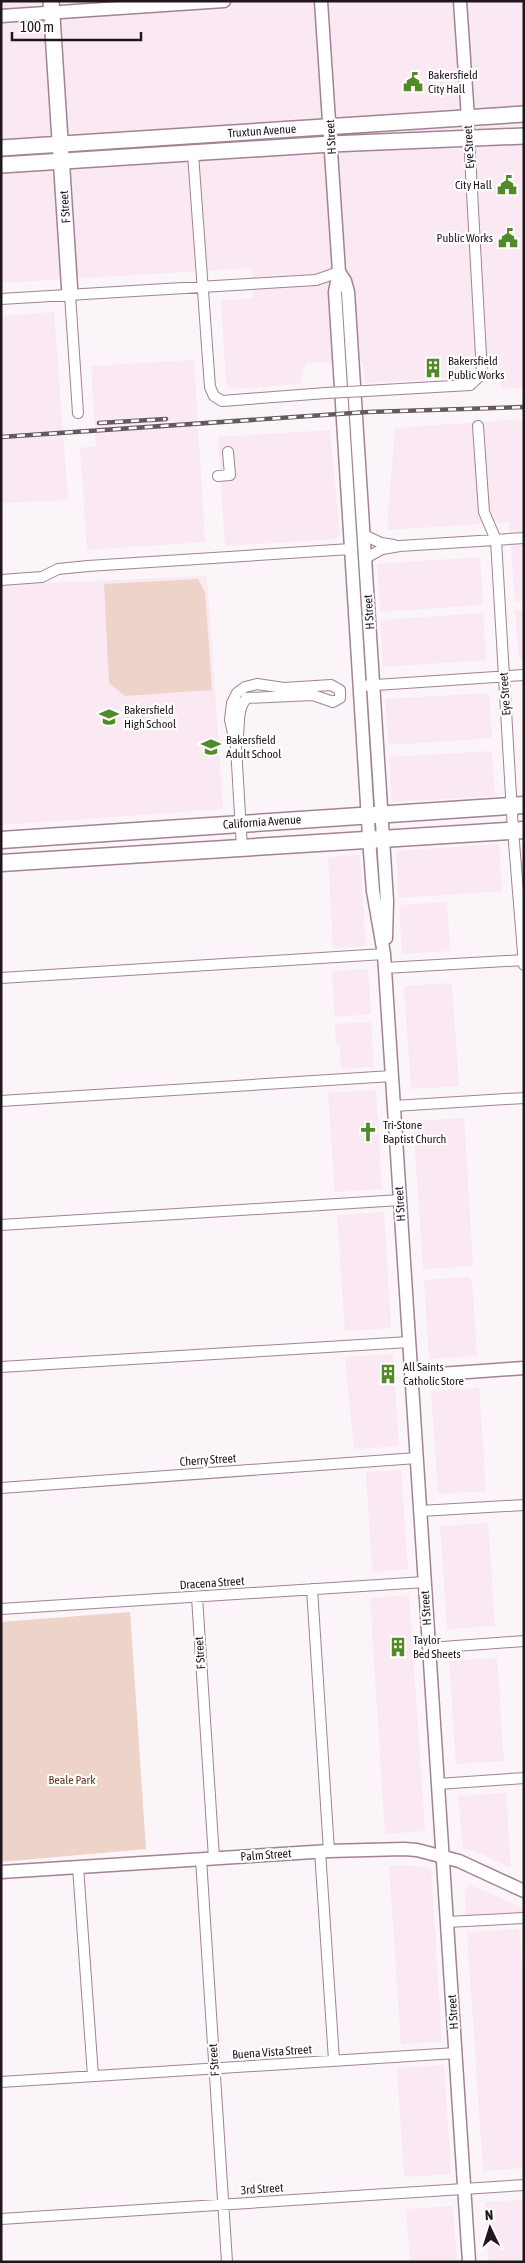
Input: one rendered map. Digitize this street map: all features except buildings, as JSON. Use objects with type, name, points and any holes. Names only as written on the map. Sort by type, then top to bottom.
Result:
[{"type":"main road","name":"F Street","points":[[51,7],[70,295]]},
{"type":"main road","name":"Truxtun Avenue","points":[[1,148],[330,125],[524,114]]},
{"type":"main road","name":"Truxtun Avenue","points":[[1,166],[331,144],[524,136]]},
{"type":"main road","name":"California Avenue","points":[[1,840],[518,806]]},
{"type":"main road","name":"California Avenue","points":[[1,863],[518,830]]},
{"type":"street","points":[[1,16],[51,7],[224,1]]},
{"type":"street","name":"H Street","points":[[321,1],[339,272],[335,292],[351,549],[361,686],[377,839],[374,891],[384,954],[469,2262]]},
{"type":"street","name":"Eye Street","points":[[204,286],[210,387],[214,396],[222,401],[470,385],[482,374],[460,1]]},
{"type":"street","points":[[193,154],[204,286]]},
{"type":"street","points":[[1,300],[308,280],[324,278],[339,272]]},
{"type":"street","name":"H Street","points":[[339,272],[345,281],[348,292],[370,611],[374,685],[375,814]]},
{"type":"street","points":[[308,280],[323,284],[335,292]]},
{"type":"street","name":"F Street","points":[[70,295],[78,413]]},
{"type":"street","name":"Eye Street","points":[[478,426],[484,512],[496,540],[504,676],[518,806],[524,965]]},
{"type":"street","points":[[218,476],[230,475],[228,452]]},
{"type":"street","points":[[364,535],[381,543],[400,546]]},
{"type":"street","points":[[366,558],[382,550],[400,546],[524,538]]},
{"type":"street","points":[[1,580],[42,578],[58,568],[351,549],[359,557],[363,590],[370,611]]},
{"type":"street","points":[[361,686],[524,675]]},
{"type":"street","points":[[236,747],[242,705],[247,698],[313,695],[333,702],[340,698],[340,690],[331,685],[284,688],[257,684],[244,686],[234,697],[230,724],[236,747],[242,848]]},
{"type":"street","points":[[1,978],[384,954]]},
{"type":"street","points":[[384,968],[524,960]]},
{"type":"street","points":[[1,1101],[392,1076]]},
{"type":"street","points":[[394,1106],[524,1098]]},
{"type":"street","points":[[1,1225],[400,1200]]},
{"type":"street","points":[[1,1367],[409,1342]]},
{"type":"street","points":[[411,1376],[524,1368]]},
{"type":"street","name":"Cherry Street","points":[[1,1488],[417,1458]]},
{"type":"street","points":[[420,1511],[524,1505]]},
{"type":"street","name":"Dracena Street","points":[[1,1609],[425,1582]]},
{"type":"street","points":[[312,1589],[334,2060]]},
{"type":"street","name":"F Street","points":[[197,1597],[215,2068],[227,2262]]},
{"type":"street","points":[[429,1648],[524,1641]]},
{"type":"street","points":[[438,1784],[524,1778]]},
{"type":"street","name":"Palm Street","points":[[1,1872],[325,1851],[404,1849],[417,1850],[475,1867],[524,1891]]},
{"type":"street","points":[[78,1867],[94,2076]]},
{"type":"street","points":[[447,1922],[524,1918]]},
{"type":"street","name":"Buena Vista Street","points":[[1,2082],[456,2052]]},
{"type":"street","name":"3rd Street","points":[[1,2219],[524,2185]]},
{"type":"shaded area","points":[[1,1],[524,1],[524,387],[501,389],[499,359],[467,360],[468,372],[464,377],[365,383],[363,362],[306,363],[300,384],[230,389],[226,383],[221,301],[254,298],[252,268],[1,283]]},
{"type":"shaded area","points":[[54,312],[68,500],[1,503],[1,316]]},
{"type":"shaded area","points":[[194,360],[205,542],[87,550],[80,448],[96,446],[91,366]]},
{"type":"shaded area","points":[[524,419],[524,601],[515,602],[509,522],[387,530],[395,428]]},
{"type":"shaded area","points":[[330,430],[340,534],[336,539],[225,546],[218,437]]},
{"type":"shaded area","points":[[480,557],[483,605],[380,612],[377,564]]},
{"type":"shaded area","name":"Bakersfield High School","points":[[207,576],[223,809],[1,825],[1,585]]},
{"type":"shaded area","points":[[524,610],[524,658],[519,658],[515,611]]},
{"type":"shaded area","points":[[483,613],[486,660],[383,667],[380,620]]},
{"type":"shaded area","points":[[489,693],[492,738],[389,745],[385,699]]},
{"type":"shaded area","points":[[492,751],[495,796],[392,802],[389,757]]},
{"type":"shaded area","points":[[499,844],[502,891],[399,898],[396,851]]},
{"type":"shaded area","points":[[360,855],[366,946],[333,948],[328,857]]},
{"type":"shaded area","points":[[447,902],[450,951],[402,954],[399,905]]},
{"type":"shaded area","points":[[368,969],[371,1014],[335,1017],[332,971]]},
{"type":"shaded area","points":[[452,983],[459,1086],[411,1089],[404,986]]},
{"type":"shaded area","points":[[371,1022],[374,1067],[341,1069],[340,1044],[336,1043],[335,1024]]},
{"type":"shaded area","points":[[376,1090],[382,1189],[335,1192],[328,1093]]},
{"type":"shaded area","points":[[464,1118],[473,1266],[423,1269],[413,1121]]},
{"type":"shaded area","points":[[384,1212],[391,1328],[345,1331],[337,1215]]},
{"type":"shaded area","points":[[468,1277],[472,1281],[477,1356],[429,1359],[424,1280]]},
{"type":"shaded area","points":[[393,1354],[399,1446],[354,1449],[345,1357]]},
{"type":"shaded area","points":[[479,1388],[486,1491],[438,1494],[431,1391]]},
{"type":"shaded area","points":[[401,1470],[408,1569],[372,1572],[366,1472]]},
{"type":"shaded area","points":[[488,1523],[495,1626],[447,1629],[440,1526]]},
{"type":"shaded area","points":[[409,1595],[425,1831],[385,1834],[370,1598]]},
{"type":"shaded area","points":[[497,1658],[504,1761],[456,1764],[449,1661]]},
{"type":"shaded area","points":[[506,1793],[511,1868],[482,1854],[463,1848],[458,1796]]},
{"type":"shaded area","points":[[404,1865],[431,1868],[442,2042],[401,2044],[389,1866]]},
{"type":"shaded area","points":[[470,1885],[524,1908],[524,1913],[466,1917],[465,1891]]},
{"type":"shaded area","points":[[519,1929],[524,2000],[524,2168],[483,2171],[467,1932]]},
{"type":"shaded area","points":[[444,2065],[451,2174],[404,2177],[397,2068]]},
{"type":"shaded area","points":[[524,2200],[524,2262],[489,2262],[485,2202]]},
{"type":"shaded area","points":[[453,2206],[457,2262],[410,2262],[406,2209]]},
{"type":"green space","points":[[198,579],[205,592],[212,690],[125,696],[109,683],[104,584]]},
{"type":"green space","name":"Beale Park","points":[[130,1612],[146,1849],[1,1862],[1,1622]]},
{"type":"railway","points":[[1,437],[368,412],[524,407]]},
{"type":"railway","points":[[99,423],[166,419]]},
{"type":"place","name":"Bakersfield City Hall","points":[[413,82]]},
{"type":"place","name":"City Hall","points":[[507,185]]},
{"type":"place","name":"Public Works","points":[[508,238]]},
{"type":"place","name":"Bakersfield Public Works","points":[[433,368]]},
{"type":"place","name":"Bakersfield High School","points":[[109,717]]},
{"type":"place","name":"Bakersfield Adult School","points":[[211,747]]},
{"type":"place","name":"Tri-Stone Baptist Church","points":[[368,1132]]},
{"type":"place","name":"All Saints Catholic Store","points":[[388,1374]]},
{"type":"place","name":"Taylor Bed Sheets","points":[[398,1647]]}]
